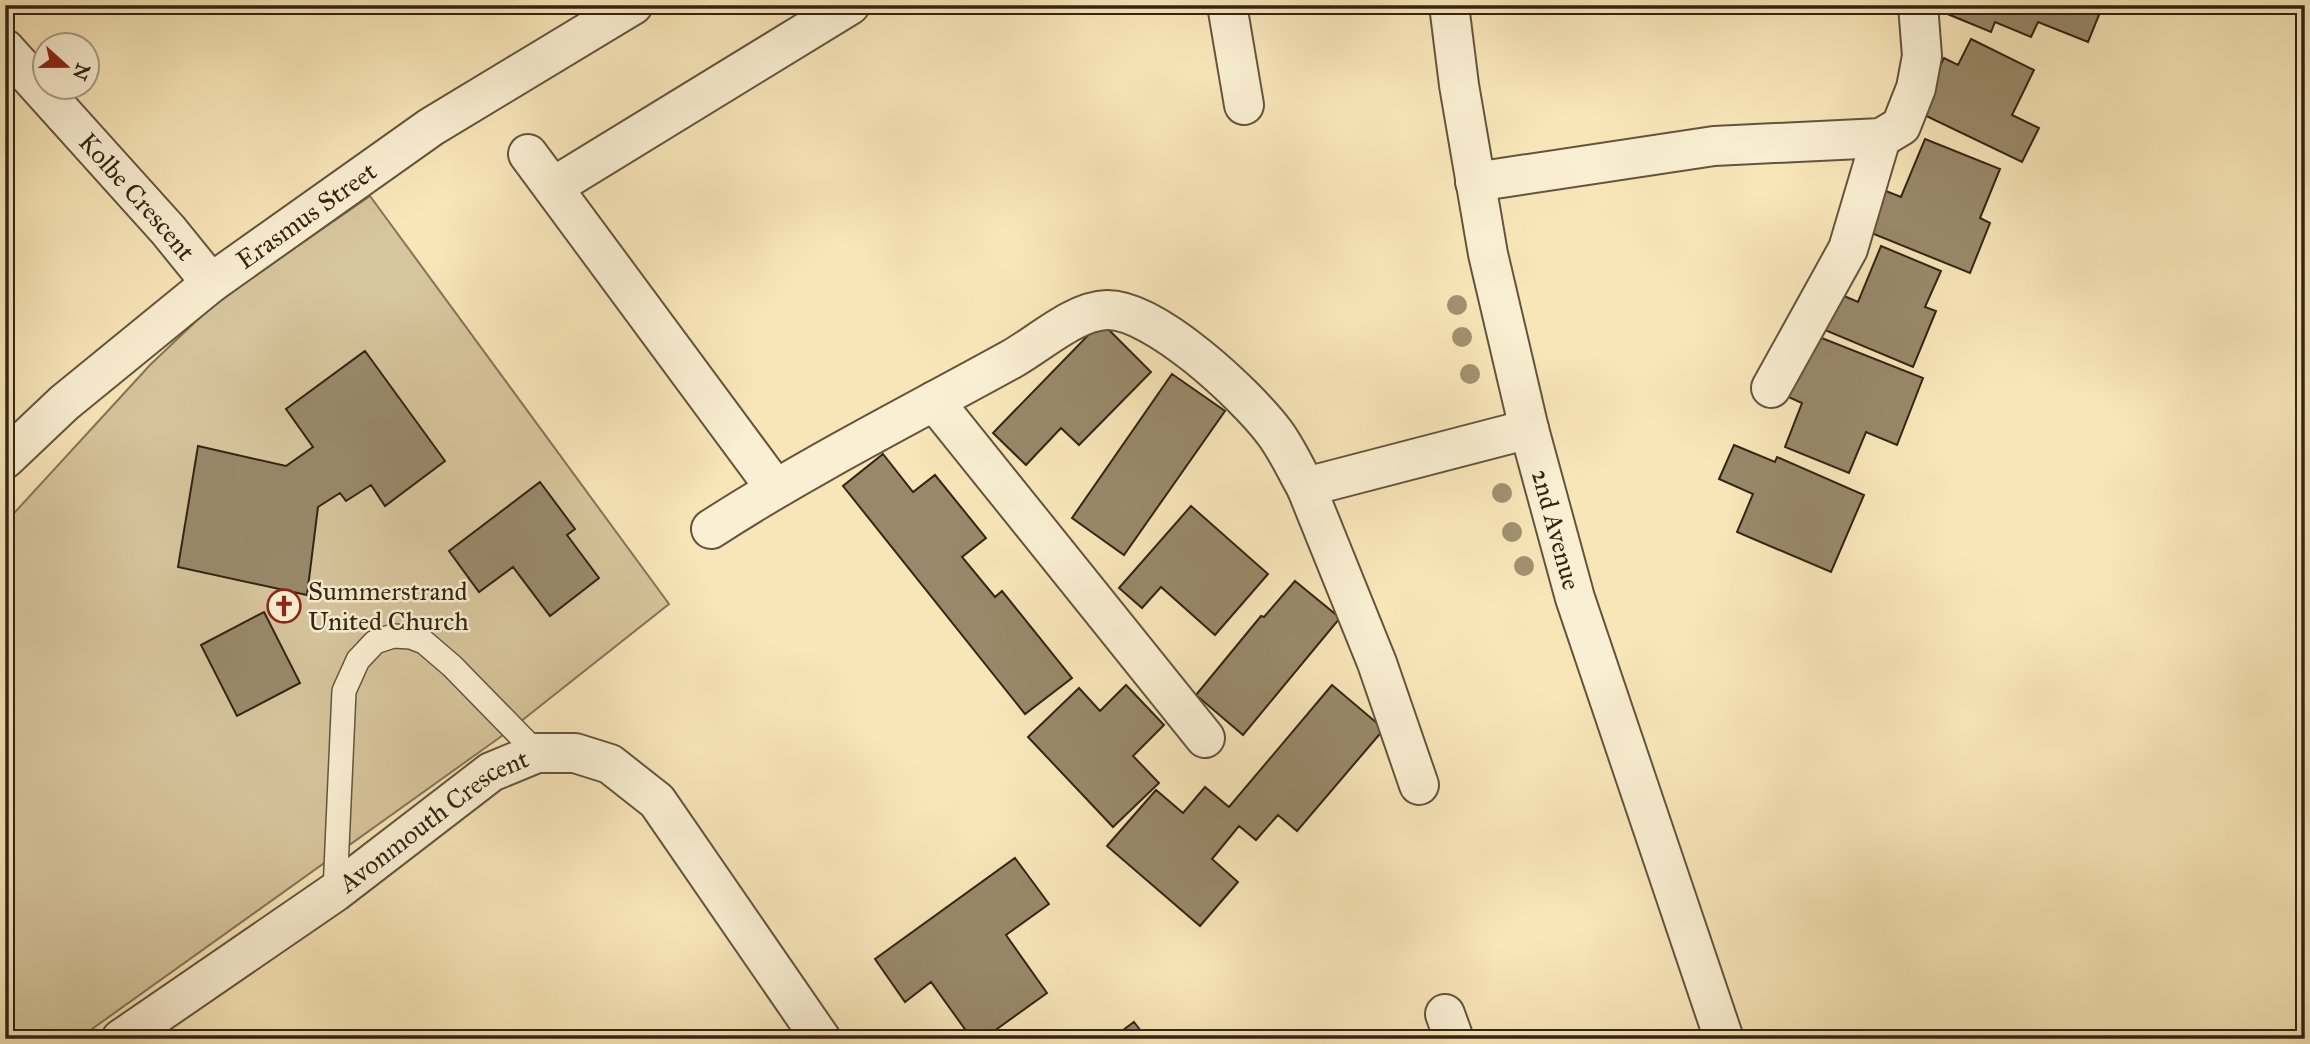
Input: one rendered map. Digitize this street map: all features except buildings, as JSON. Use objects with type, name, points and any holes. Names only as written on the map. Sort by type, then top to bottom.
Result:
[{"type":"street","name":"Erasmus Street","points":[[5,459],[64,403],[211,284],[431,127],[633,5]]},
{"type":"street","points":[[553,187],[850,5]]},
{"type":"street","points":[[1227,5],[1244,105]]},
{"type":"street","name":"2nd Avenue","points":[[1449,5],[1488,254],[1529,429],[1575,598],[1724,1039]]},
{"type":"street","points":[[1475,182],[1714,146],[1881,138],[1901,125],[1916,88],[1922,57],[1918,5]]},
{"type":"street","name":"Kolbe Crescent","points":[[5,49],[168,230],[211,284]]},
{"type":"street","points":[[1771,387],[1848,249],[1881,138]]},
{"type":"street","points":[[528,154],[775,488]]},
{"type":"street","points":[[711,529],[775,488],[1013,359],[1087,313],[1109,310],[1128,313],[1151,323],[1218,373],[1275,433],[1306,487],[1377,663],[1419,785]]},
{"type":"street","points":[[934,401],[1205,738]]},
{"type":"street","points":[[1306,487],[1529,429]]},
{"type":"street","name":"Avonmouth Crescent","points":[[121,1039],[335,892],[491,772],[537,753],[575,753],[610,764],[657,801],[821,1039]]},
{"type":"lane","points":[[335,892],[344,691],[358,660],[375,642],[393,636],[411,637],[424,642],[452,666],[537,753]]},
{"type":"shaded area","points":[[370,196],[669,604],[506,733],[78,1039],[5,1039],[5,523],[150,365],[215,303]]},
{"type":"place","name":"Summerstrand United Church","points":[[284,606]]}]
